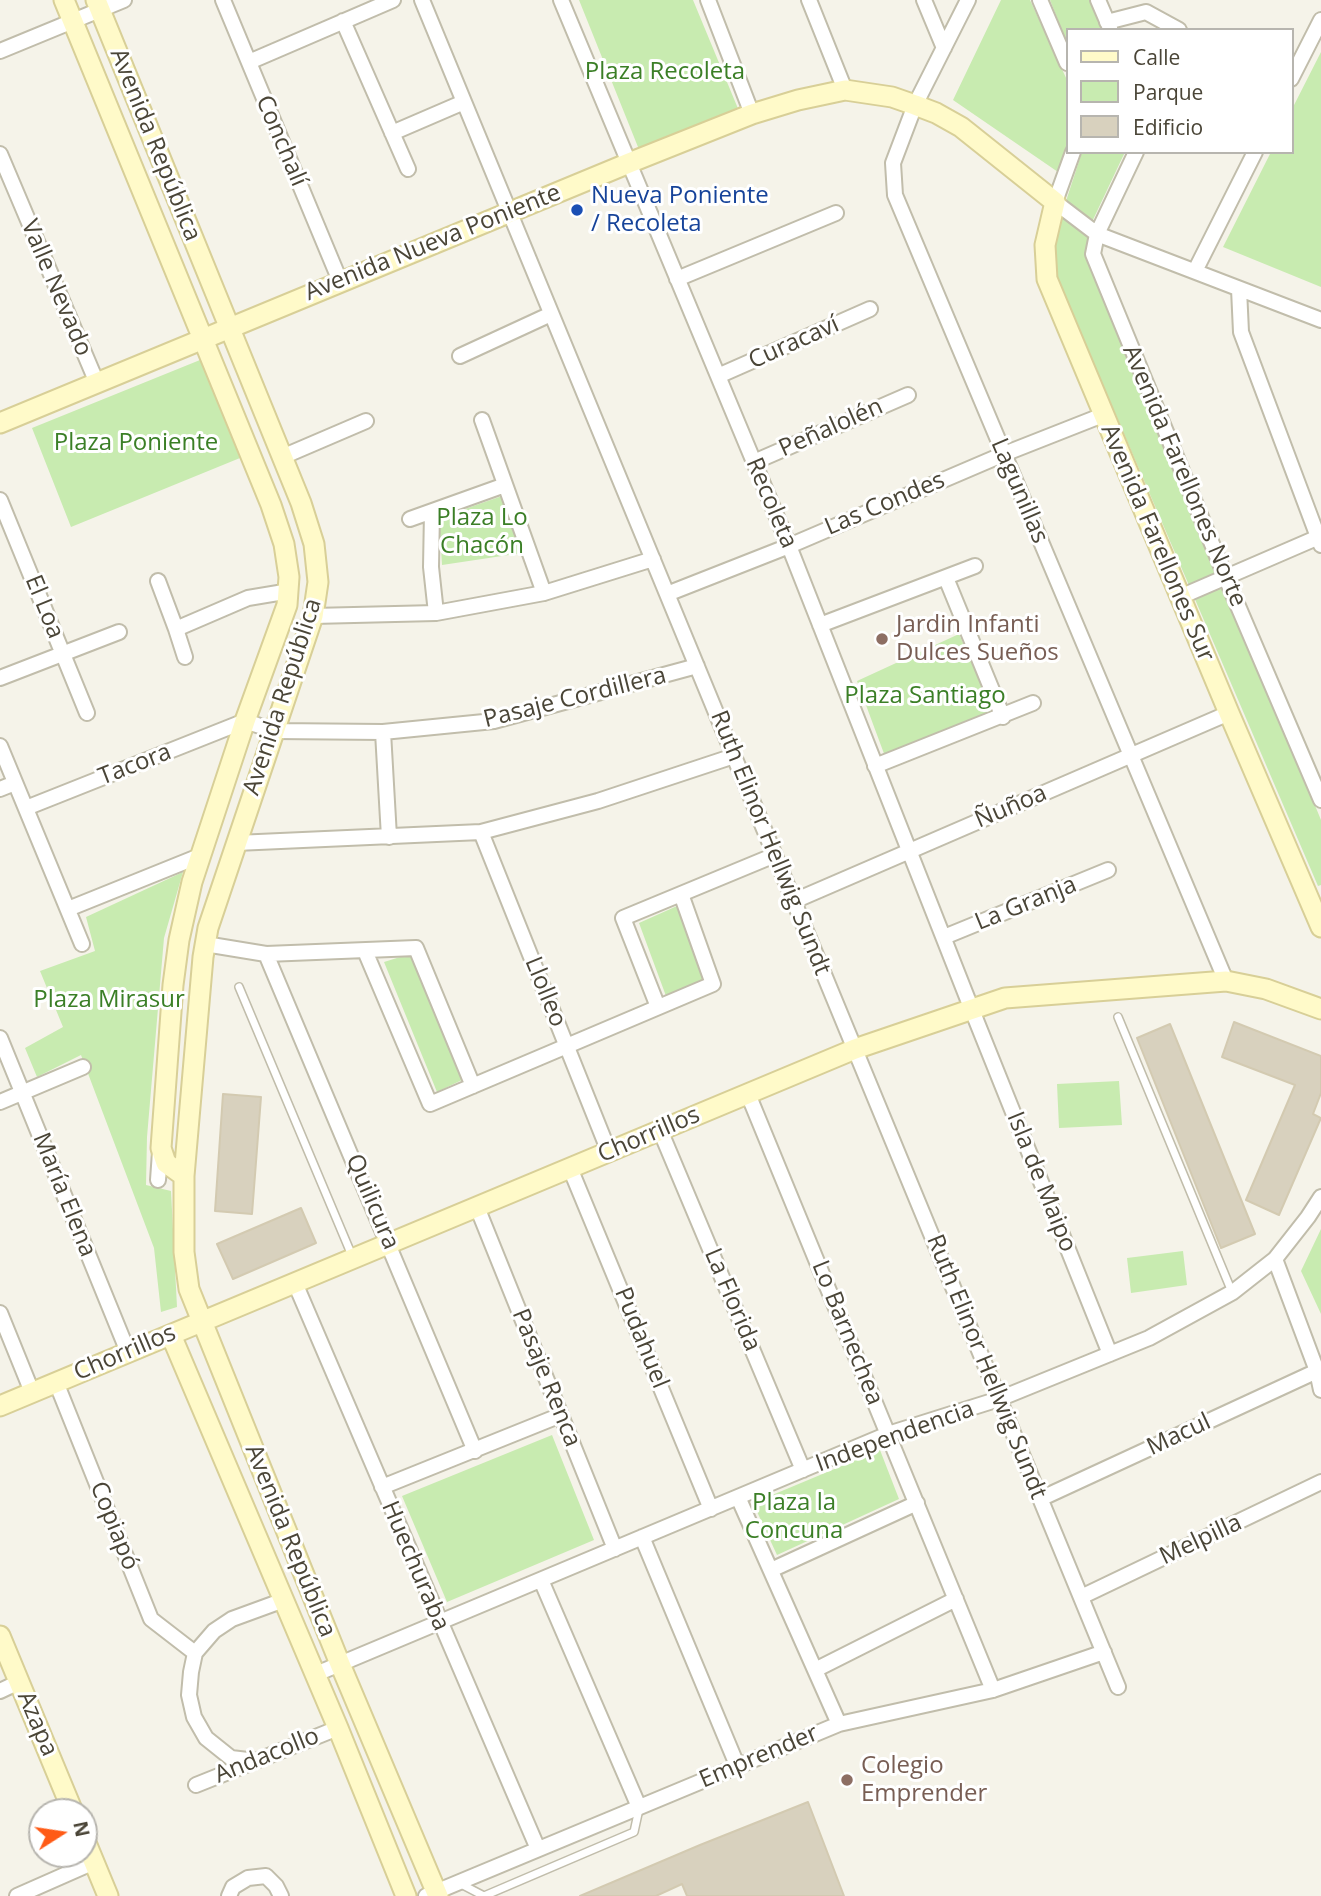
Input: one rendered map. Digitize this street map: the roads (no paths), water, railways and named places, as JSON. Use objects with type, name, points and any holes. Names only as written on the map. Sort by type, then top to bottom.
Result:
[{"type":"street","name":"Avenida República","points":[[64,0],[279,526],[288,562],[290,591],[282,620],[192,882],[179,940],[158,1181]]},
{"type":"street","points":[[0,51],[73,21],[98,5],[124,0]]},
{"type":"street","name":"Conchalí","points":[[223,0],[340,281]]},
{"type":"street","points":[[249,62],[393,0]]},
{"type":"street","name":"Ruth Elinor Hellwig Sundt","points":[[422,0],[1118,1687]]},
{"type":"street","name":"Recoleta","points":[[561,0],[789,546],[972,1010]]},
{"type":"street","points":[[708,0],[752,114]]},
{"type":"street","points":[[809,0],[845,90]]},
{"type":"street","points":[[925,0],[944,48]]},
{"type":"street","name":"Lagunillas","points":[[968,0],[915,105],[893,163],[895,195],[1226,981]]},
{"type":"street","points":[[1040,0],[1066,61]]},
{"type":"street","points":[[1098,0],[1109,26],[1146,12],[1175,28]]},
{"type":"street","name":"Avenida República","points":[[98,5],[301,503],[314,544],[318,582],[313,616],[214,907],[205,944],[184,1176],[184,1252],[189,1289],[434,1895]]},
{"type":"street","points":[[1293,75],[1321,20]]},
{"type":"street","points":[[343,21],[408,169]]},
{"type":"street","name":"Avenida Nueva Poniente","points":[[0,423],[340,281],[752,114],[808,97],[845,90],[892,97],[936,113],[961,127],[1097,234],[1321,320]]},
{"type":"street","points":[[392,133],[464,102]]},
{"type":"street","name":"Valle Nevado","points":[[0,154],[97,383]]},
{"type":"street","name":"Avenida Farellones Sur","points":[[1072,154],[1055,202],[1045,245],[1047,279],[1228,713],[1316,902],[1321,927]]},
{"type":"street","name":"Avenida Farellones Norte","points":[[1135,154],[1097,234],[1093,254],[1226,578],[1318,783],[1321,800]]},
{"type":"street","points":[[1195,271],[1254,154]]},
{"type":"street","points":[[677,279],[836,213]]},
{"type":"street","points":[[1180,597],[1320,540],[1241,332],[1239,289]]},
{"type":"street","name":"Curacaví","points":[[718,376],[870,309]]},
{"type":"street","points":[[460,356],[551,314]]},
{"type":"street","name":"Peñalolén","points":[[754,462],[908,395]]},
{"type":"street","name":"Las Condes","points":[[667,594],[1103,415]]},
{"type":"street","points":[[482,420],[544,593]]},
{"type":"street","points":[[282,457],[366,421]]},
{"type":"street","points":[[410,519],[505,485]]},
{"type":"street","name":"El Loa","points":[[0,500],[87,713]]},
{"type":"street","points":[[432,512],[431,567],[436,613]]},
{"type":"street","points":[[313,616],[436,613],[544,593],[653,559]]},
{"type":"street","points":[[820,625],[975,566]]},
{"type":"street","points":[[946,578],[1003,717]]},
{"type":"street","points":[[158,581],[185,657]]},
{"type":"street","points":[[176,629],[248,597],[290,591]]},
{"type":"street","points":[[0,678],[119,632]]},
{"type":"street","name":"Pasaje Cordillera","points":[[245,722],[275,731],[383,732],[494,721],[697,666]]},
{"type":"street","points":[[875,766],[1033,703]]},
{"type":"street","name":"Ñuñoa","points":[[794,901],[1228,713]]},
{"type":"street","name":"Tacora","points":[[26,808],[245,722]]},
{"type":"street","points":[[383,732],[389,837]]},
{"type":"street","points":[[0,746],[82,944]]},
{"type":"street","points":[[236,843],[481,832],[598,801],[734,757]]},
{"type":"street","points":[[0,789],[15,783]]},
{"type":"street","name":"Llolleo","points":[[481,832],[609,1152]]},
{"type":"street","points":[[68,909],[202,855]]},
{"type":"street","points":[[658,1007],[623,918],[775,855]]},
{"type":"street","name":"La Granja","points":[[944,937],[1108,870]]},
{"type":"street","points":[[365,951],[429,1104],[713,984],[681,894]]},
{"type":"street","points":[[205,944],[266,954],[416,948],[473,1086]]},
{"type":"street","name":"Quilicura","points":[[266,954],[475,1451]]},
{"type":"street","name":"Chorrillos","points":[[0,1406],[855,1049],[1005,998],[1226,981],[1276,992],[1321,1009]]},
{"type":"street","name":"Isla de Maipo","points":[[972,1010],[1110,1354]]},
{"type":"street","name":"María Elena","points":[[0,1038],[128,1352]]},
{"type":"street","points":[[168,1051],[194,1061]]},
{"type":"street","points":[[0,1102],[83,1067]]},
{"type":"street","name":"Lo Barnechea","points":[[748,1094],[993,1690]]},
{"type":"street","name":"La Florida","points":[[660,1130],[803,1470]]},
{"type":"street","points":[[161,1143],[166,1163],[184,1176]]},
{"type":"street","name":"Pudahuel","points":[[570,1168],[711,1509]]},
{"type":"street","name":"Independencia","points":[[316,1674],[888,1434],[999,1399],[1149,1338],[1233,1292],[1275,1259],[1321,1196]]},
{"type":"street","name":"Pasaje Renca","points":[[477,1207],[615,1549]]},
{"type":"street","points":[[1275,1259],[1317,1371],[1321,1390]]},
{"type":"street","name":"Huechuraba","points":[[295,1283],[538,1849]]},
{"type":"street","points":[[0,1313],[32,1392]]},
{"type":"street","name":"Avenida República","points":[[171,1335],[316,1674],[406,1896]]},
{"type":"street","name":"Macul","points":[[1040,1499],[1317,1371]]},
{"type":"street","name":"Copiapó","points":[[57,1382],[151,1619],[195,1653]]},
{"type":"street","points":[[382,1487],[561,1415]]},
{"type":"street","name":"Melpilla","points":[[1081,1597],[1321,1482]]},
{"type":"street","points":[[738,1497],[839,1724]]},
{"type":"street","points":[[771,1570],[917,1503]]},
{"type":"street","points":[[642,1537],[737,1765]]},
{"type":"street","points":[[541,1580],[639,1807]]},
{"type":"street","points":[[815,1670],[956,1599]]},
{"type":"street","points":[[256,1761],[231,1758],[206,1738],[194,1717],[188,1695],[195,1653],[214,1631],[232,1619],[284,1600]]},
{"type":"street","name":"Azapa","points":[[0,1636],[67,1798]]},
{"type":"street","name":"Emprender","points":[[434,1895],[839,1724],[993,1690],[1104,1652]]},
{"type":"street","points":[[0,1691],[19,1682]]},
{"type":"street","name":"Andacollo","points":[[197,1785],[338,1728]]},
{"type":"street","points":[[17,1896],[80,1868]]},
{"type":"street","points":[[96,1868],[108,1896]]},
{"type":"street","points":[[229,1896],[233,1887],[248,1878],[266,1875],[281,1896]]},
{"type":"lane","points":[[239,987],[354,1258]]},
{"type":"lane","points":[[1118,1017],[1233,1292]]},
{"type":"lane","points":[[458,1883],[484,1896],[635,1832],[639,1807]]},
{"type":"place","name":"Nueva Poniente / Recoleta","points":[[577,210]]},
{"type":"place","name":"Jardin Infanti Dulces Sueños","points":[[882,639]]},
{"type":"place","name":"Colegio Emprender","points":[[847,1780]]},
{"type":"park label","name":"Plaza Recoleta","points":[[665,72]]},
{"type":"park label","name":"Plaza Poniente","points":[[136,443]]},
{"type":"park label","name":"Plaza Lo Chacón","points":[[482,532]]},
{"type":"park label","name":"Plaza Santiago","points":[[925,696]]},
{"type":"park label","name":"Plaza Mirasur","points":[[109,1000]]},
{"type":"park label","name":"Plaza la Concuna","points":[[794,1517]]}]
